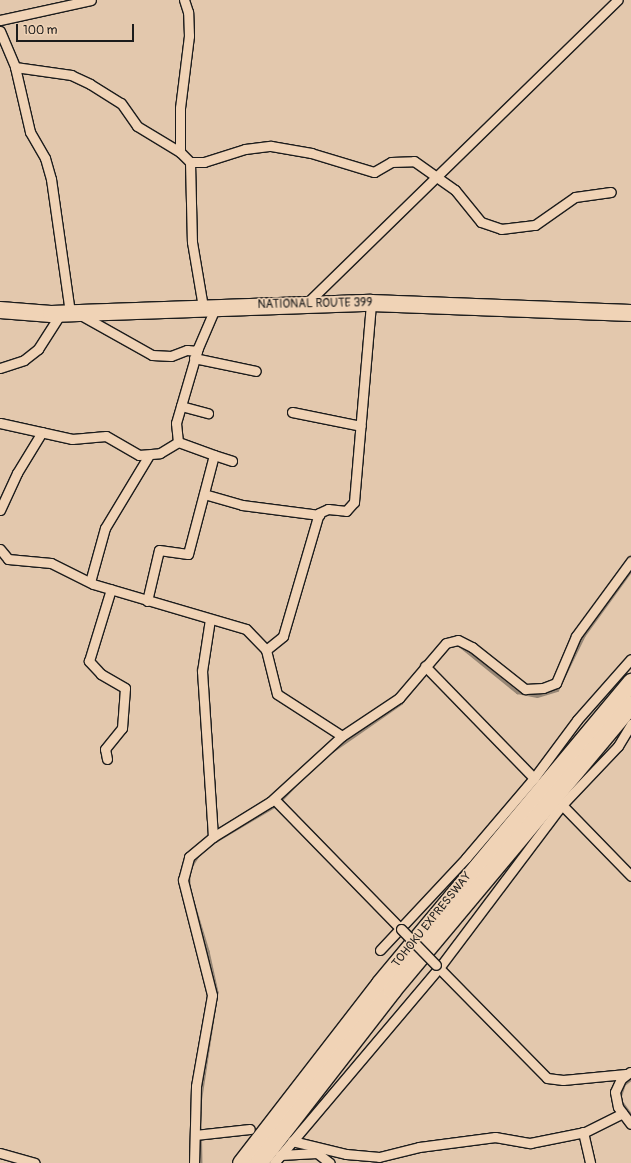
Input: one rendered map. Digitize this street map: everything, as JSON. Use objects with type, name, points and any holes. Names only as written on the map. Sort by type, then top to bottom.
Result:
[{"type":"highway","name":"NATIONAL ROUTE 399","points":[[0,310],[70,313],[306,302],[371,302],[631,313]]},
{"type":"highway","name":"TOHOKU EXPRESSWAY","points":[[241,1163],[380,983],[631,682]]},
{"type":"highway","name":"TOHOKU EXPRESSWAY","points":[[258,1163],[392,990],[631,704]]},
{"type":"street","points":[[0,20],[91,0]]},
{"type":"street","points":[[180,152],[180,108],[189,36],[188,12],[184,0]]},
{"type":"street","points":[[306,302],[618,0]]},
{"type":"street","points":[[0,31],[15,67],[30,132],[44,158],[51,179],[70,313],[38,349],[24,360],[0,368]]},
{"type":"street","points":[[15,67],[72,75],[90,84],[121,103],[137,126],[147,134],[180,152],[190,162],[192,242],[210,306],[180,406],[176,423],[178,442]]},
{"type":"street","points":[[190,162],[204,162],[245,149],[271,146],[311,153],[374,172],[379,172],[391,162],[414,161],[437,176],[454,190],[481,222],[501,229],[535,225],[575,197],[611,192]]},
{"type":"street","points":[[266,650],[280,640],[288,622],[319,515],[324,510],[346,511],[352,507],[361,426],[371,302]]},
{"type":"street","points":[[70,313],[152,355],[171,356],[187,350],[195,355],[256,372]]},
{"type":"street","points":[[180,406],[208,413]]},
{"type":"street","points":[[292,412],[361,426]]},
{"type":"street","points":[[0,422],[72,439],[106,436],[139,455],[149,455],[169,449],[178,442]]},
{"type":"street","points":[[0,510],[17,473],[42,432]]},
{"type":"street","points":[[178,442],[232,461]]},
{"type":"street","points":[[147,601],[159,550],[188,554],[214,454]]},
{"type":"street","points":[[90,582],[105,528],[149,455]]},
{"type":"street","points":[[204,494],[242,505],[319,515]]},
{"type":"street","points":[[0,549],[8,559],[51,563],[90,582],[147,601],[246,629],[266,650],[277,694],[342,736]]},
{"type":"street","points":[[194,1163],[199,1134],[196,1086],[212,996],[184,873],[189,857],[213,836],[277,802],[342,736],[399,698],[428,669],[446,642],[460,640],[485,655],[518,686],[535,690],[550,687],[556,683],[576,636],[631,561]]},
{"type":"street","points":[[107,759],[105,749],[122,728],[125,688],[101,674],[88,661],[111,589]]},
{"type":"street","points":[[210,619],[202,671],[213,836]]},
{"type":"street","points":[[380,950],[466,858],[534,778],[631,659]]},
{"type":"street","points":[[428,669],[534,778]]},
{"type":"street","points":[[274,1163],[438,967],[562,805],[631,724]]},
{"type":"street","points":[[277,802],[547,1078],[563,1080],[628,1072]]},
{"type":"street","points":[[562,805],[631,876]]},
{"type":"street","points":[[628,1072],[615,1092],[623,1113],[631,1124]]},
{"type":"street","points":[[292,1141],[346,1154],[379,1157],[467,1140],[495,1137],[530,1143],[583,1132],[623,1113]]},
{"type":"street","points":[[199,1134],[250,1129]]},
{"type":"street","points":[[583,1132],[590,1163]]},
{"type":"street","points":[[0,1153],[35,1163]]},
{"type":"street","points":[[280,1155],[317,1153],[330,1163]]},
{"type":"waterway","points":[[459,645],[517,692],[537,696],[557,690],[584,635],[631,570]]},
{"type":"waterway","points":[[332,751],[401,703],[415,686]]},
{"type":"waterway","points":[[280,801],[294,786]]},
{"type":"waterway","points":[[212,843],[276,805]]},
{"type":"waterway","points":[[191,866],[198,855]]},
{"type":"waterway","points":[[189,873],[189,888],[208,951],[217,992],[200,1103]]},
{"type":"waterway","points":[[620,1096],[624,1084],[631,1079]]},
{"type":"waterway","points":[[621,1101],[631,1115]]},
{"type":"waterway","points":[[200,1112],[201,1163]]}]
